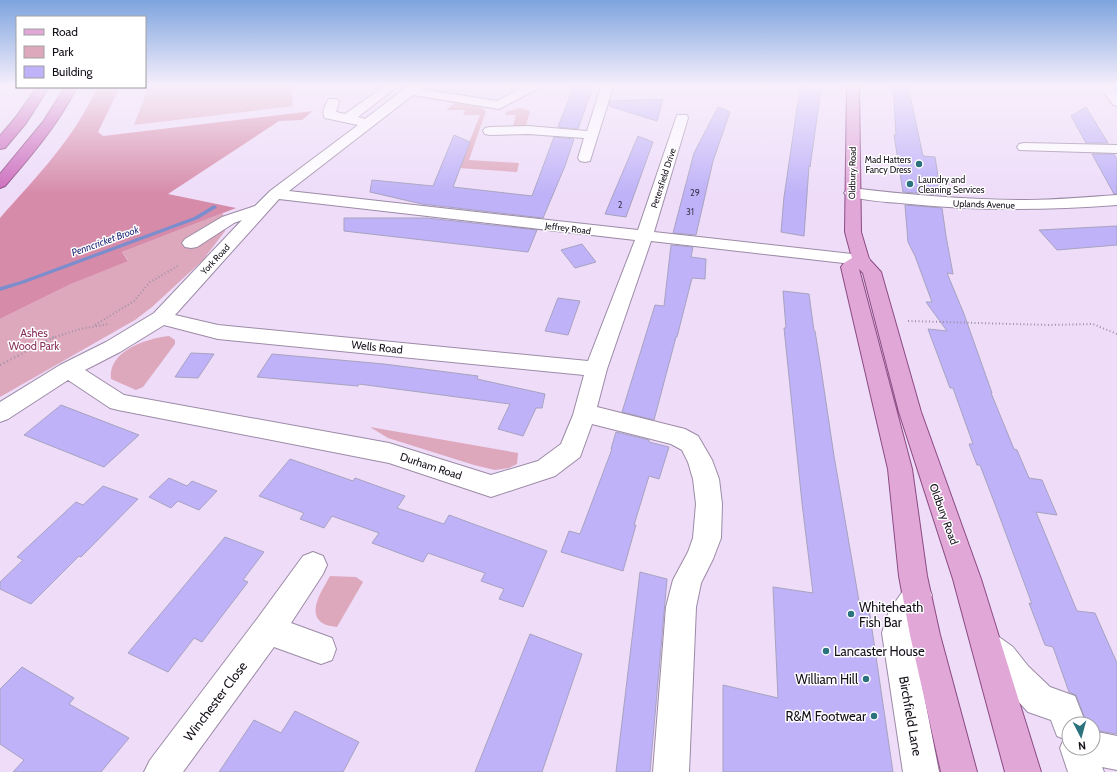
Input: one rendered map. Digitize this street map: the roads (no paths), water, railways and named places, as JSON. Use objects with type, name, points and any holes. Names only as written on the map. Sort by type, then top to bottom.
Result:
[{"type":"highway","points":[[0,145],[19,122]]},
{"type":"highway","points":[[0,183],[39,138],[50,122]]},
{"type":"main road","name":"Oldbury Road","points":[[853,122],[853,232],[861,260],[872,272],[883,318],[912,420],[967,579],[1023,772]]},
{"type":"main road","points":[[861,260],[850,268],[900,468],[913,576],[925,635],[959,772]]},
{"type":"street","points":[[363,122],[369,123]]},
{"type":"street","points":[[493,122],[490,131],[490,141],[495,146]]},
{"type":"street","points":[[585,158],[596,122]]},
{"type":"street","name":"Petersfield Drive","points":[[644,237],[681,122]]},
{"type":"street","name":"York Road","points":[[0,413],[68,370],[113,348],[160,318],[275,194],[369,123]]},
{"type":"street","points":[[490,131],[528,130],[592,135]]},
{"type":"street","points":[[1024,147],[1117,149]]},
{"type":"street","name":"Uplands Avenue","points":[[852,193],[926,202],[966,204],[1026,205],[1117,200]]},
{"type":"street","name":"Jeffrey Road","points":[[275,194],[644,237],[861,260]]},
{"type":"street","points":[[191,243],[238,216],[261,209]]},
{"type":"street","name":"Durham Road","points":[[68,370],[118,402],[389,453],[491,486],[546,470],[571,450],[584,414],[596,369],[644,237]]},
{"type":"street","name":"Wells Road","points":[[160,318],[218,332],[596,369]]},
{"type":"street","points":[[584,414],[676,436],[690,443],[700,460],[706,478],[709,504],[707,538],[700,559],[687,580],[681,607],[671,772]]},
{"type":"street","name":"Winchester Close","points":[[162,772],[246,661],[313,565]]},
{"type":"street","name":"Birchfield Lane","points":[[917,594],[906,611],[902,614],[897,633],[921,772]]},
{"type":"street","points":[[268,630],[321,649]]},
{"type":"street","points":[[988,648],[1002,658],[1017,677],[1040,700],[1064,708],[1066,716]]},
{"type":"street","points":[[1101,750],[1117,753]]},
{"type":"street","points":[[1080,756],[1086,772]]},
{"type":"waterway","name":"Penncricket Brook","points":[[0,289],[23,282],[196,218],[214,207]]},
{"type":"place","name":"Mad Hatters Fancy Dress","points":[[919,164]]},
{"type":"place","name":"Laundry and Cleaning Services","points":[[910,184]]},
{"type":"place","name":"Whiteheath Fish Bar","points":[[851,614]]},
{"type":"place","name":"Lancaster House","points":[[826,651]]},
{"type":"place","name":"William Hill","points":[[866,679]]},
{"type":"place","name":"R&M Footwear","points":[[874,716]]},
{"type":"park label","name":"Ashes Wood Park","points":[[34,339]]}]
